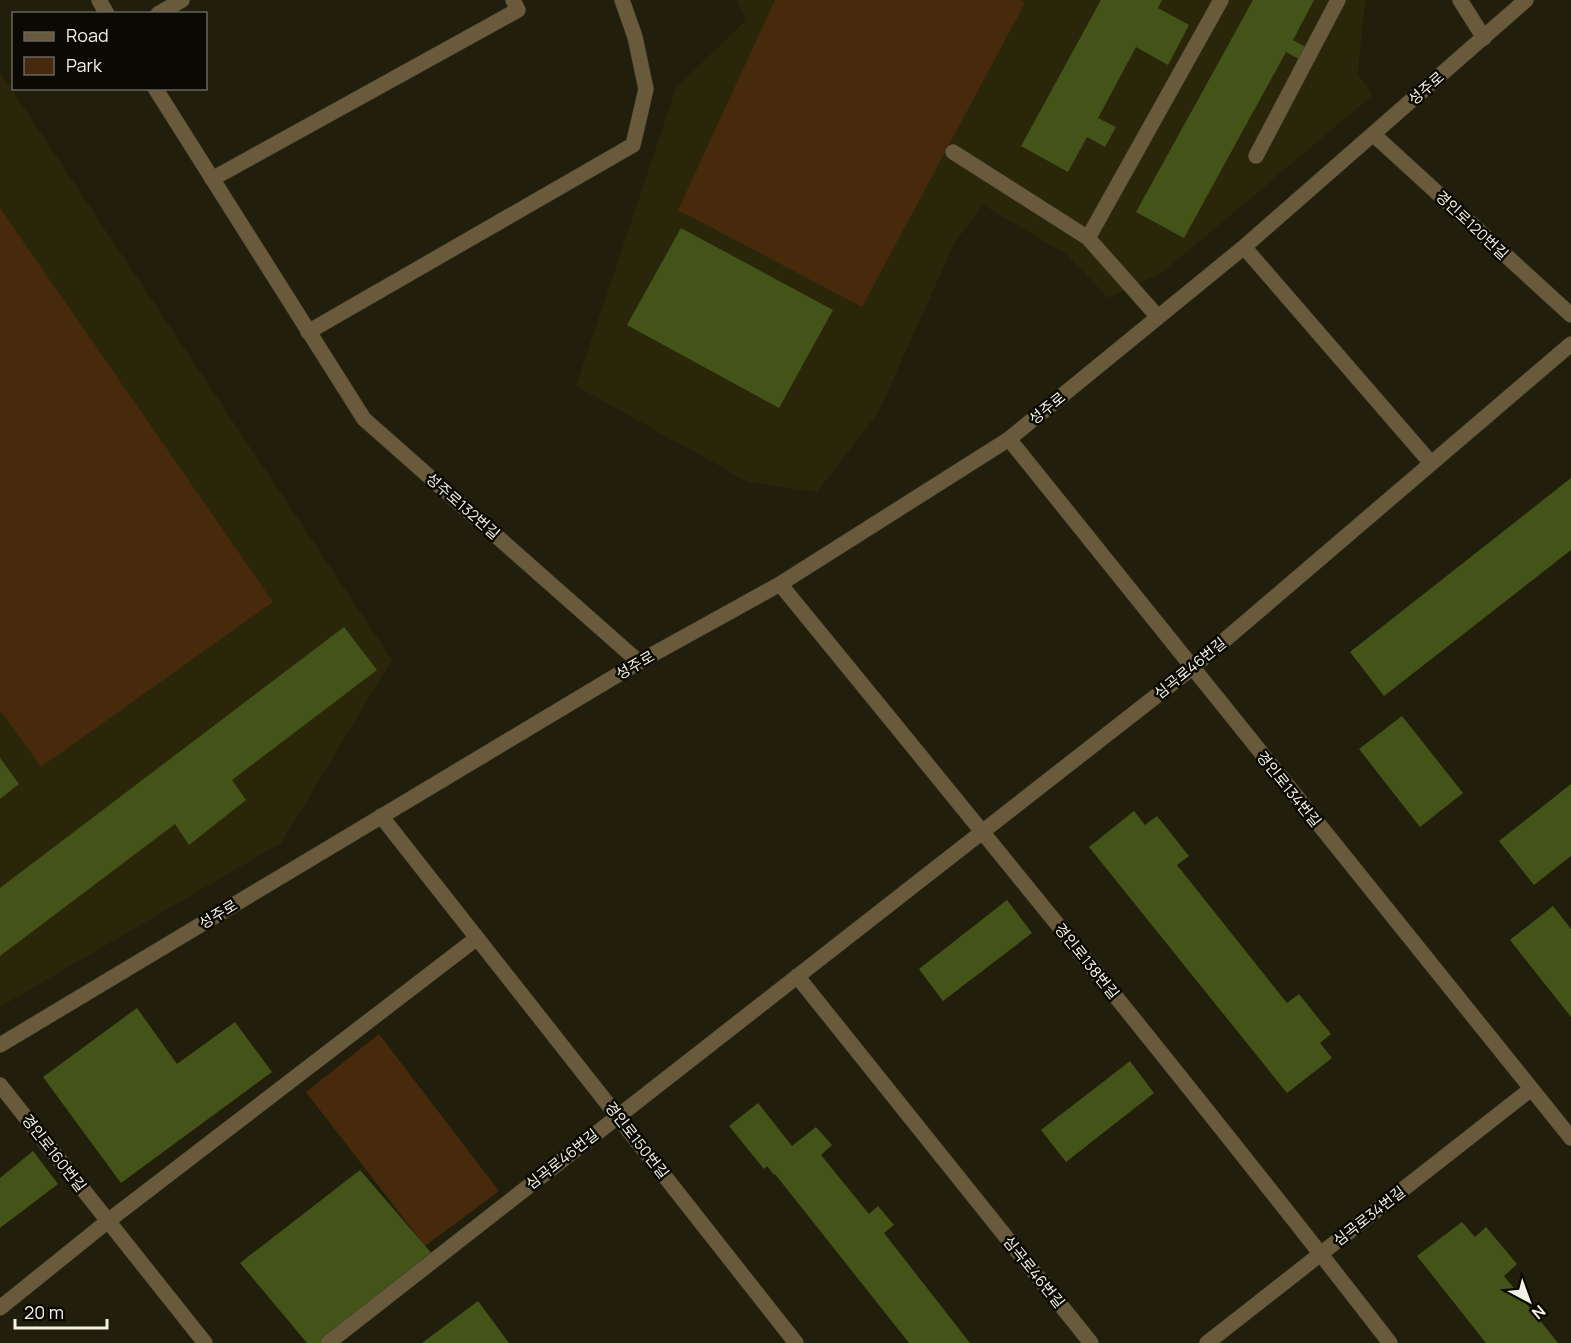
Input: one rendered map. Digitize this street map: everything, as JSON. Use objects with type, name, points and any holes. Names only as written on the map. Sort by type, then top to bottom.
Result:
[{"type":"street","points":[[161,12],[182,0]]},
{"type":"street","points":[[212,178],[518,10],[513,0]]},
{"type":"street","points":[[308,332],[633,145],[646,89],[635,37],[622,0]]},
{"type":"street","points":[[1088,238],[1221,0]]},
{"type":"street","points":[[1256,156],[1338,0]]},
{"type":"street","points":[[1460,0],[1484,38]]},
{"type":"street","name":"성주로","points":[[0,1045],[639,662],[780,584],[1009,439],[1244,247],[1526,0]]},
{"type":"street","name":"성주로132번길","points":[[156,90],[364,419],[639,662]]},
{"type":"street","name":"경인로120번길","points":[[1374,135],[1571,315]]},
{"type":"street","points":[[953,152],[1088,238],[1158,317]]},
{"type":"street","points":[[1244,247],[1431,464]]},
{"type":"street","name":"심곡로46번길","points":[[328,1343],[1192,668],[1571,344]]},
{"type":"street","name":"경인로134번길","points":[[1009,439],[1571,1138]]},
{"type":"street","name":"경인로138번길","points":[[780,584],[983,831],[1390,1343]]},
{"type":"street","name":"경인로150번길","points":[[381,816],[796,1343]]},
{"type":"street","points":[[0,1308],[108,1221],[477,938]]},
{"type":"street","name":"심곡로46번길","points":[[797,976],[1091,1343]]},
{"type":"street","name":"경인로160번길","points":[[0,1085],[205,1343]]},
{"type":"street","name":"심곡로34번길","points":[[1207,1343],[1531,1089]]},
{"type":"shaded area","points":[[737,0],[1365,0],[1358,74],[1373,95],[1163,272],[1108,298],[1066,254],[983,205],[955,242],[878,413],[817,492],[748,482],[576,386],[676,88],[746,20]]},
{"type":"shaded area","points":[[0,72],[392,660],[281,843],[0,1007]]},
{"type":"green space","points":[[775,0],[1020,0],[1025,3],[862,307],[678,210]]},
{"type":"green space","points":[[0,208],[273,602],[41,767],[0,710]]},
{"type":"green space","points":[[379,1034],[499,1191],[425,1246],[306,1092]]},
{"type":"building","points":[[1101,0],[1162,0],[1158,8],[1189,25],[1168,65],[1136,47],[1098,118],[1116,127],[1105,147],[1087,137],[1068,172],[1021,146]]},
{"type":"building","points":[[1253,0],[1314,0],[1293,40],[1306,47],[1299,59],[1286,52],[1184,238],[1136,212]]},
{"type":"building","points":[[681,228],[833,310],[779,408],[627,325]]},
{"type":"building","points":[[1571,478],[1571,550],[1384,696],[1350,652]]},
{"type":"building","points":[[344,627],[377,670],[232,780],[246,800],[189,845],[175,824],[0,956],[0,888]]},
{"type":"building","points":[[1402,716],[1463,793],[1420,827],[1359,749]]},
{"type":"building","points":[[0,758],[19,784],[0,799]]},
{"type":"building","points":[[1571,784],[1571,856],[1534,885],[1499,841]]},
{"type":"building","points":[[1134,811],[1145,825],[1157,816],[1189,856],[1177,865],[1287,1003],[1299,994],[1331,1034],[1320,1043],[1332,1058],[1287,1093],[1089,847]]},
{"type":"building","points":[[1007,900],[1032,933],[943,1001],[919,969]]},
{"type":"building","points":[[1553,906],[1571,929],[1571,1017],[1510,940]]},
{"type":"building","points":[[137,1008],[177,1064],[235,1022],[272,1072],[121,1183],[43,1077]]},
{"type":"building","points":[[1130,1061],[1154,1093],[1066,1162],[1041,1130]]},
{"type":"building","points":[[758,1103],[792,1146],[816,1127],[832,1145],[821,1155],[869,1214],[878,1206],[894,1225],[884,1233],[970,1343],[909,1343],[775,1174],[767,1166],[764,1169],[729,1126]]},
{"type":"building","points":[[33,1151],[58,1184],[0,1228],[0,1178]]},
{"type":"building","points":[[360,1170],[433,1255],[328,1343],[307,1343],[240,1263]]},
{"type":"building","points":[[1462,1222],[1475,1237],[1486,1227],[1517,1264],[1504,1276],[1558,1343],[1486,1343],[1417,1256]]},
{"type":"building","points":[[478,1301],[509,1343],[422,1343]]}]
